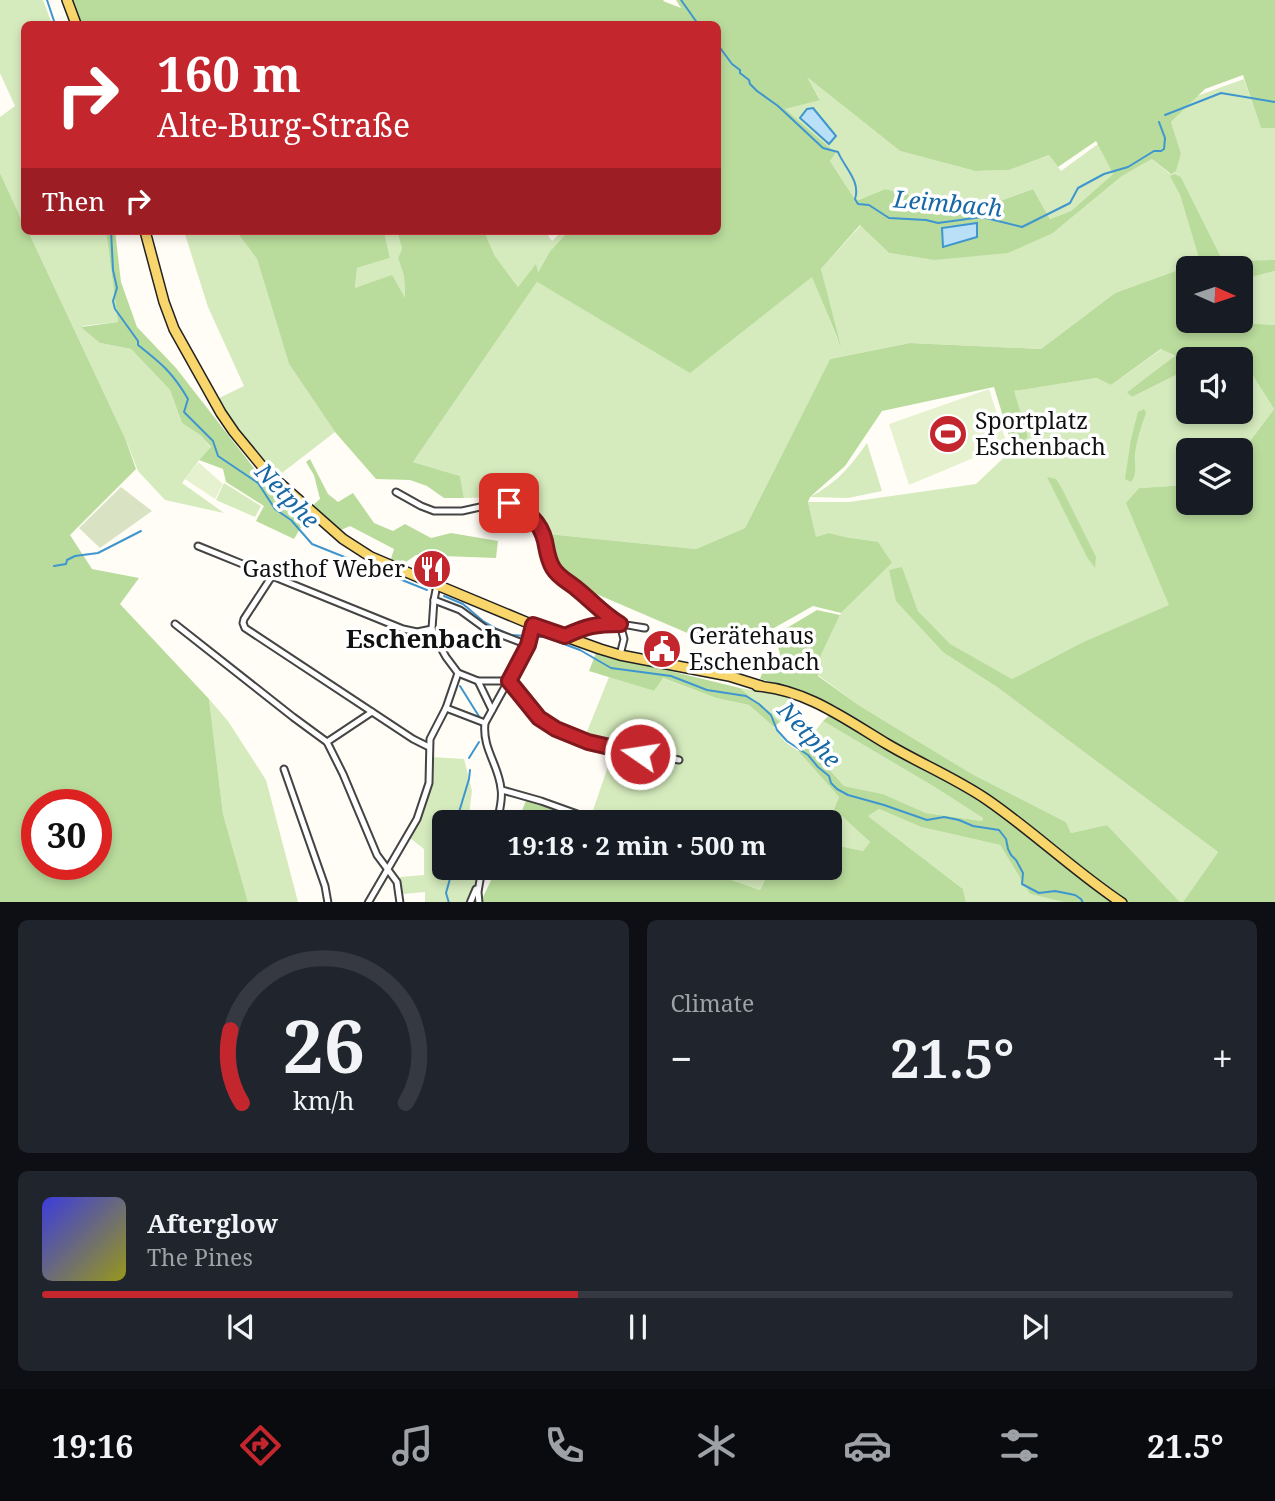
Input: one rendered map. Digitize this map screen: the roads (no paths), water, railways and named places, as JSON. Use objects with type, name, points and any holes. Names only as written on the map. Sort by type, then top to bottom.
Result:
[{"type":"main road","points":[[66,0],[75,21]]},
{"type":"main road","points":[[146,235],[174,329],[221,412],[265,471],[343,539],[370,557],[532,628],[620,655],[692,670],[747,686],[792,692],[832,710],[984,798],[1122,902]]},
{"type":"street","points":[[396,492],[435,511],[461,511],[503,502],[523,510],[541,528],[550,562],[559,575],[620,624],[624,639],[620,655]]},
{"type":"street","points":[[198,546],[403,629],[417,632],[432,629]]},
{"type":"street","points":[[272,576],[244,619],[245,628],[429,747]]},
{"type":"street","points":[[437,585],[433,600],[432,629],[446,657],[458,673],[478,681],[509,681]]},
{"type":"street","points":[[433,600],[460,610],[485,629],[529,642]]},
{"type":"street","points":[[175,624],[327,742],[344,774],[376,855],[397,882],[400,902]]},
{"type":"street","points":[[565,636],[592,625],[620,624],[645,628]]},
{"type":"street","points":[[499,810],[502,790],[486,745],[485,723],[529,642],[532,628]]},
{"type":"street","points":[[368,902],[417,819],[429,783],[429,747],[432,734],[446,708],[458,673]]},
{"type":"street","points":[[478,681],[493,710]]},
{"type":"street","points":[[509,681],[539,718],[559,730],[588,742],[679,760]]},
{"type":"street","points":[[446,708],[485,723]]},
{"type":"street","points":[[327,742],[372,712]]},
{"type":"street","points":[[284,769],[325,886],[328,902]]},
{"type":"street","points":[[502,790],[567,810]]},
{"type":"street","points":[[470,902],[479,881]]},
{"type":"street","points":[[479,881],[479,902]]},
{"type":"water","points":[[813,108],[836,136],[829,144],[800,118],[807,109]]},
{"type":"water","points":[[977,223],[977,237],[943,247],[942,228]]},
{"type":"waterway","name":"Netphe","points":[[47,0],[54,21]]},
{"type":"waterway","name":"Leimbach","points":[[681,0],[696,21]]},
{"type":"waterway","name":"Leimbach","points":[[721,49],[757,91],[778,106],[823,148],[838,152],[854,180],[855,199],[858,204],[869,205],[889,218],[938,223],[982,217],[1022,227],[1070,203],[1078,188],[1104,174],[1128,167],[1154,151],[1164,149],[1165,138],[1159,122]]},
{"type":"waterway","name":"Leimbach","points":[[1165,115],[1221,93],[1275,102]]},
{"type":"waterway","name":"Netphe","points":[[111,235],[117,288],[113,301],[115,309],[138,341],[138,345],[177,382],[188,399],[184,412],[213,441],[218,456],[258,483],[275,509],[291,520],[312,544],[427,590]]},
{"type":"waterway","points":[[54,566],[66,564],[67,560],[75,556],[98,553],[141,531]]},
{"type":"waterway","name":"Netphe","points":[[444,596],[463,604],[497,629],[511,635],[527,636]]},
{"type":"waterway","name":"Netphe","points":[[532,637],[545,637],[580,650],[611,668],[671,676],[707,690],[746,696],[771,715],[777,730],[787,741],[808,755],[829,776],[837,789],[927,820],[944,817],[999,830],[1023,873],[1022,884],[1039,893],[1055,891],[1075,895],[1082,902]]},
{"type":"waterway","points":[[460,686],[480,718]]},
{"type":"waterway","points":[[469,758],[479,742]]},
{"type":"waterway","points":[[460,810],[470,770]]},
{"type":"waterway","points":[[449,902],[446,893],[450,880]]},
{"type":"place","name":"Sportplatz Eschenbach","points":[[948,434]]},
{"type":"place","name":"Gasthof Weber","points":[[432,569]]},
{"type":"place","name":"Gerätehaus Eschenbach","points":[[662,649]]},
{"type":"district","name":"Eschenbach","points":[[424,639]]}]
